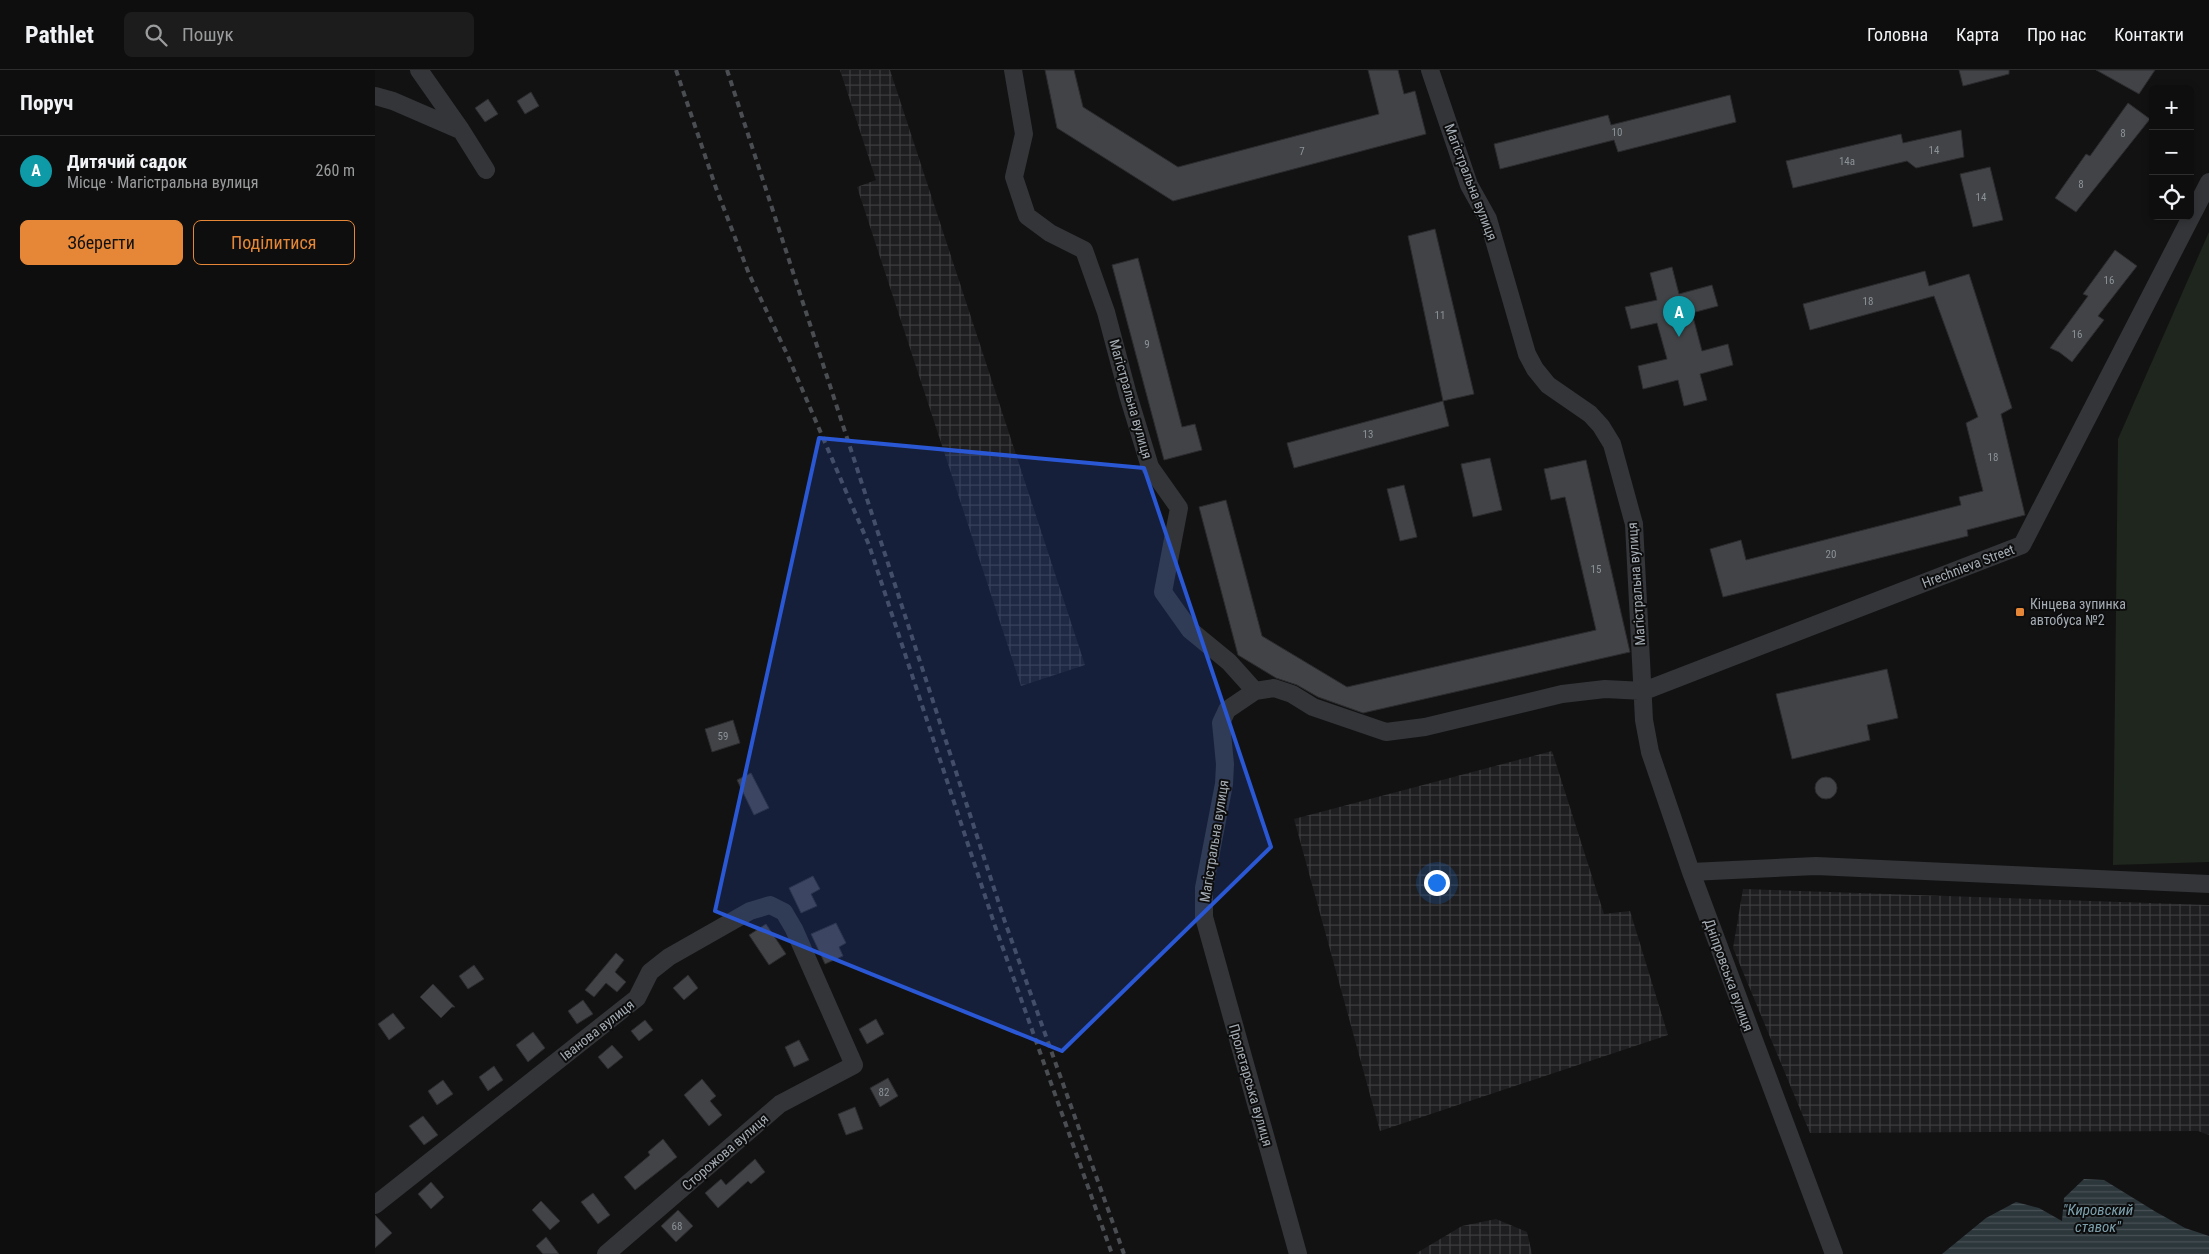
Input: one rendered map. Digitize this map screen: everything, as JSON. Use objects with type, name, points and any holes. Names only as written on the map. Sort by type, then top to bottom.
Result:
[{"type":"street","points":[[419,70],[486,170]]},
{"type":"street","name":"Магістральна вулиця","points":[[1013,70],[1024,134],[1014,176],[1027,216],[1050,233],[1084,250],[1106,312],[1128,395],[1151,467],[1179,508],[1163,592],[1190,630],[1229,662],[1255,692]]},
{"type":"street","name":"Магістральна вулиця","points":[[1204,917],[1204,888],[1225,784],[1221,723],[1227,710],[1255,692],[1274,688],[1292,694],[1313,707],[1386,732],[1425,727],[1569,693],[1605,689],[1644,691],[1633,524],[1612,444],[1601,426],[1590,414],[1548,385],[1535,369],[1527,354],[1488,219],[1469,186],[1430,70]]},
{"type":"street","points":[[375,96],[393,101],[461,130]]},
{"type":"street","name":"Hrechnieva Street","points":[[1644,691],[2022,545],[2209,182]]},
{"type":"street","name":"Дніпровська вулиця","points":[[1644,691],[1644,720],[1650,752],[1691,872],[1834,1254]]},
{"type":"street","points":[[1691,872],[1816,866],[2209,884]]},
{"type":"street","name":"Іванова вулиця","points":[[375,1205],[637,998],[650,972],[669,957],[750,911],[770,905],[784,912],[795,929],[854,1065]]},
{"type":"street","name":"Пролетарська вулиця","points":[[1204,917],[1298,1254]]},
{"type":"street","name":"Сторожова вулиця","points":[[606,1254],[780,1104],[854,1065]]},
{"type":"highlighted area","points":[[819,438],[1144,468],[1271,847],[1062,1051],[715,911]]},
{"type":"shaded area","points":[[840,70],[890,70],[1085,665],[1021,686],[857,187],[876,180]]},
{"type":"shaded area","points":[[2209,232],[2209,862],[2113,865],[2118,439]]},
{"type":"shaded area","points":[[1552,751],[1604,914],[1630,911],[1668,1035],[1380,1131],[1294,819]]},
{"type":"shaded area","points":[[1743,889],[2209,905],[2209,1135],[2198,1131],[1810,1133],[1733,948]]},
{"type":"shaded area","points":[[1496,1219],[1527,1232],[1532,1254],[1415,1254],[1462,1226]]},
{"type":"water","name":"\"Кировский ставок\"","points":[[2084,1179],[2104,1180],[2185,1228],[2209,1236],[2209,1254],[1942,1254],[1986,1218],[2016,1202],[2039,1208],[2062,1221],[2064,1198]]},
{"type":"building","points":[[1045,70],[1074,70],[1083,107],[1178,167],[1379,114],[1368,70],[1398,70],[1404,94],[1415,91],[1426,134],[1173,201],[1057,128]]},
{"type":"building","points":[[1959,70],[2009,70],[2009,74],[1963,86]]},
{"type":"building","points":[[2096,70],[2155,70],[2139,94]]},
{"type":"building","points":[[531,92],[539,106],[525,114],[517,101]]},
{"type":"building","points":[[1730,95],[1736,122],[1618,152],[1614,140],[1500,169],[1494,144],[1608,115],[1611,125]]},
{"type":"building","points":[[488,99],[498,114],[485,122],[475,108]]},
{"type":"building","points":[[2128,103],[2149,118],[2076,212],[2055,198],[2086,154],[2090,156]]},
{"type":"building","points":[[1961,130],[1964,157],[1916,168],[1907,161],[1793,188],[1786,161],[1901,134],[1903,143]]},
{"type":"building","points":[[1990,167],[2003,220],[1973,227],[1960,174]]},
{"type":"building","points":[[1435,229],[1474,394],[1443,401],[1408,236]]},
{"type":"building","points":[[2115,250],[2137,266],[2098,316],[2104,320],[2072,362],[2050,348],[2088,296],[2083,294]]},
{"type":"building","points":[[1138,258],[1182,427],[1195,424],[1202,450],[1164,460],[1112,265]]},
{"type":"building","points":[[1672,267],[1679,294],[1712,285],[1718,306],[1692,313],[1702,351],[1728,344],[1733,365],[1700,374],[1707,400],[1684,406],[1678,380],[1643,389],[1638,366],[1667,359],[1657,323],[1631,329],[1625,307],[1657,300],[1650,273]]},
{"type":"building","points":[[1925,271],[1929,286],[1969,274],[2012,408],[2001,414],[2025,515],[1967,530],[1968,536],[1723,597],[1710,549],[1741,540],[1746,560],[1961,505],[1959,497],[1983,491],[1966,423],[1978,417],[1934,296],[1810,330],[1803,304]]},
{"type":"building","points":[[1443,401],[1449,426],[1294,468],[1287,443]]},
{"type":"building","points":[[1490,458],[1502,510],[1473,517],[1461,464]]},
{"type":"building","points":[[1586,460],[1630,652],[1363,713],[1318,697],[1297,685],[1276,678],[1238,655],[1199,507],[1226,500],[1262,636],[1347,687],[1596,630],[1565,497],[1551,500],[1544,469]]},
{"type":"building","points":[[1404,485],[1417,537],[1400,541],[1387,489]]},
{"type":"building","points":[[1887,669],[1898,718],[1867,725],[1870,740],[1792,759],[1776,694]]},
{"type":"building","points":[[733,720],[740,743],[712,752],[705,729]]},
{"type":"building","points":[[751,773],[769,808],[754,815],[737,780]]},
{"type":"building","points":[[1826,777],[1834,780],[1837,788],[1834,796],[1826,799],[1818,796],[1815,788],[1818,780]]},
{"type":"building","points":[[813,876],[820,889],[811,894],[817,906],[801,913],[789,888]]},
{"type":"building","points":[[836,923],[846,943],[839,947],[843,956],[825,964],[811,934]]},
{"type":"building","points":[[766,924],[786,954],[769,965],[749,935]]},
{"type":"building","points":[[616,953],[624,960],[615,972],[626,982],[617,992],[606,983],[594,997],[585,990]]},
{"type":"building","points":[[474,965],[484,979],[468,989],[459,976]]},
{"type":"building","points":[[688,975],[698,988],[684,1000],[673,988]]},
{"type":"building","points":[[433,984],[455,1007],[452,1007],[441,1018],[420,997]]},
{"type":"building","points":[[583,1000],[593,1014],[577,1024],[568,1011]]},
{"type":"building","points":[[393,1013],[405,1028],[389,1040],[378,1024]]},
{"type":"building","points":[[876,1019],[884,1034],[867,1044],[859,1029]]},
{"type":"building","points":[[645,1020],[653,1030],[639,1041],[631,1031]]},
{"type":"building","points":[[533,1032],[545,1048],[528,1062],[516,1045]]},
{"type":"building","points":[[799,1040],[809,1060],[794,1067],[785,1047]]},
{"type":"building","points":[[612,1045],[623,1057],[608,1069],[598,1057]]},
{"type":"building","points":[[494,1066],[503,1080],[488,1091],[479,1077]]},
{"type":"building","points":[[888,1078],[898,1096],[880,1107],[870,1088]]},
{"type":"building","points":[[702,1079],[716,1096],[710,1101],[722,1115],[709,1126],[684,1095]]},
{"type":"building","points":[[443,1080],[453,1094],[437,1105],[428,1091]]},
{"type":"building","points":[[855,1107],[863,1129],[846,1135],[838,1114]]},
{"type":"building","points":[[423,1116],[438,1135],[424,1145],[409,1126]]},
{"type":"building","points":[[663,1139],[677,1157],[635,1190],[624,1177],[650,1155],[648,1152]]},
{"type":"building","points":[[755,1159],[765,1172],[751,1184],[748,1181],[718,1208],[705,1193],[721,1179],[726,1185]]},
{"type":"building","points":[[431,1182],[444,1197],[431,1209],[418,1194]]},
{"type":"building","points":[[593,1193],[610,1215],[598,1224],[581,1202]]},
{"type":"building","points":[[541,1201],[560,1221],[550,1230],[532,1210]]},
{"type":"building","points":[[678,1210],[693,1226],[676,1242],[661,1226]]},
{"type":"building","points":[[375,1215],[392,1233],[375,1248]]},
{"type":"building","points":[[546,1237],[559,1254],[543,1254],[536,1246]]},
{"type":"railway","points":[[676,70],[716,188],[749,274],[787,354],[869,545],[995,926],[1112,1254]]},
{"type":"railway","points":[[727,70],[1005,922],[1124,1254]]},
{"type":"place","name":"Дитячий садок","points":[[1679,337]]},
{"type":"place","name":"Кінцева зупинка автобуса №2","points":[[2020,612]]}]
